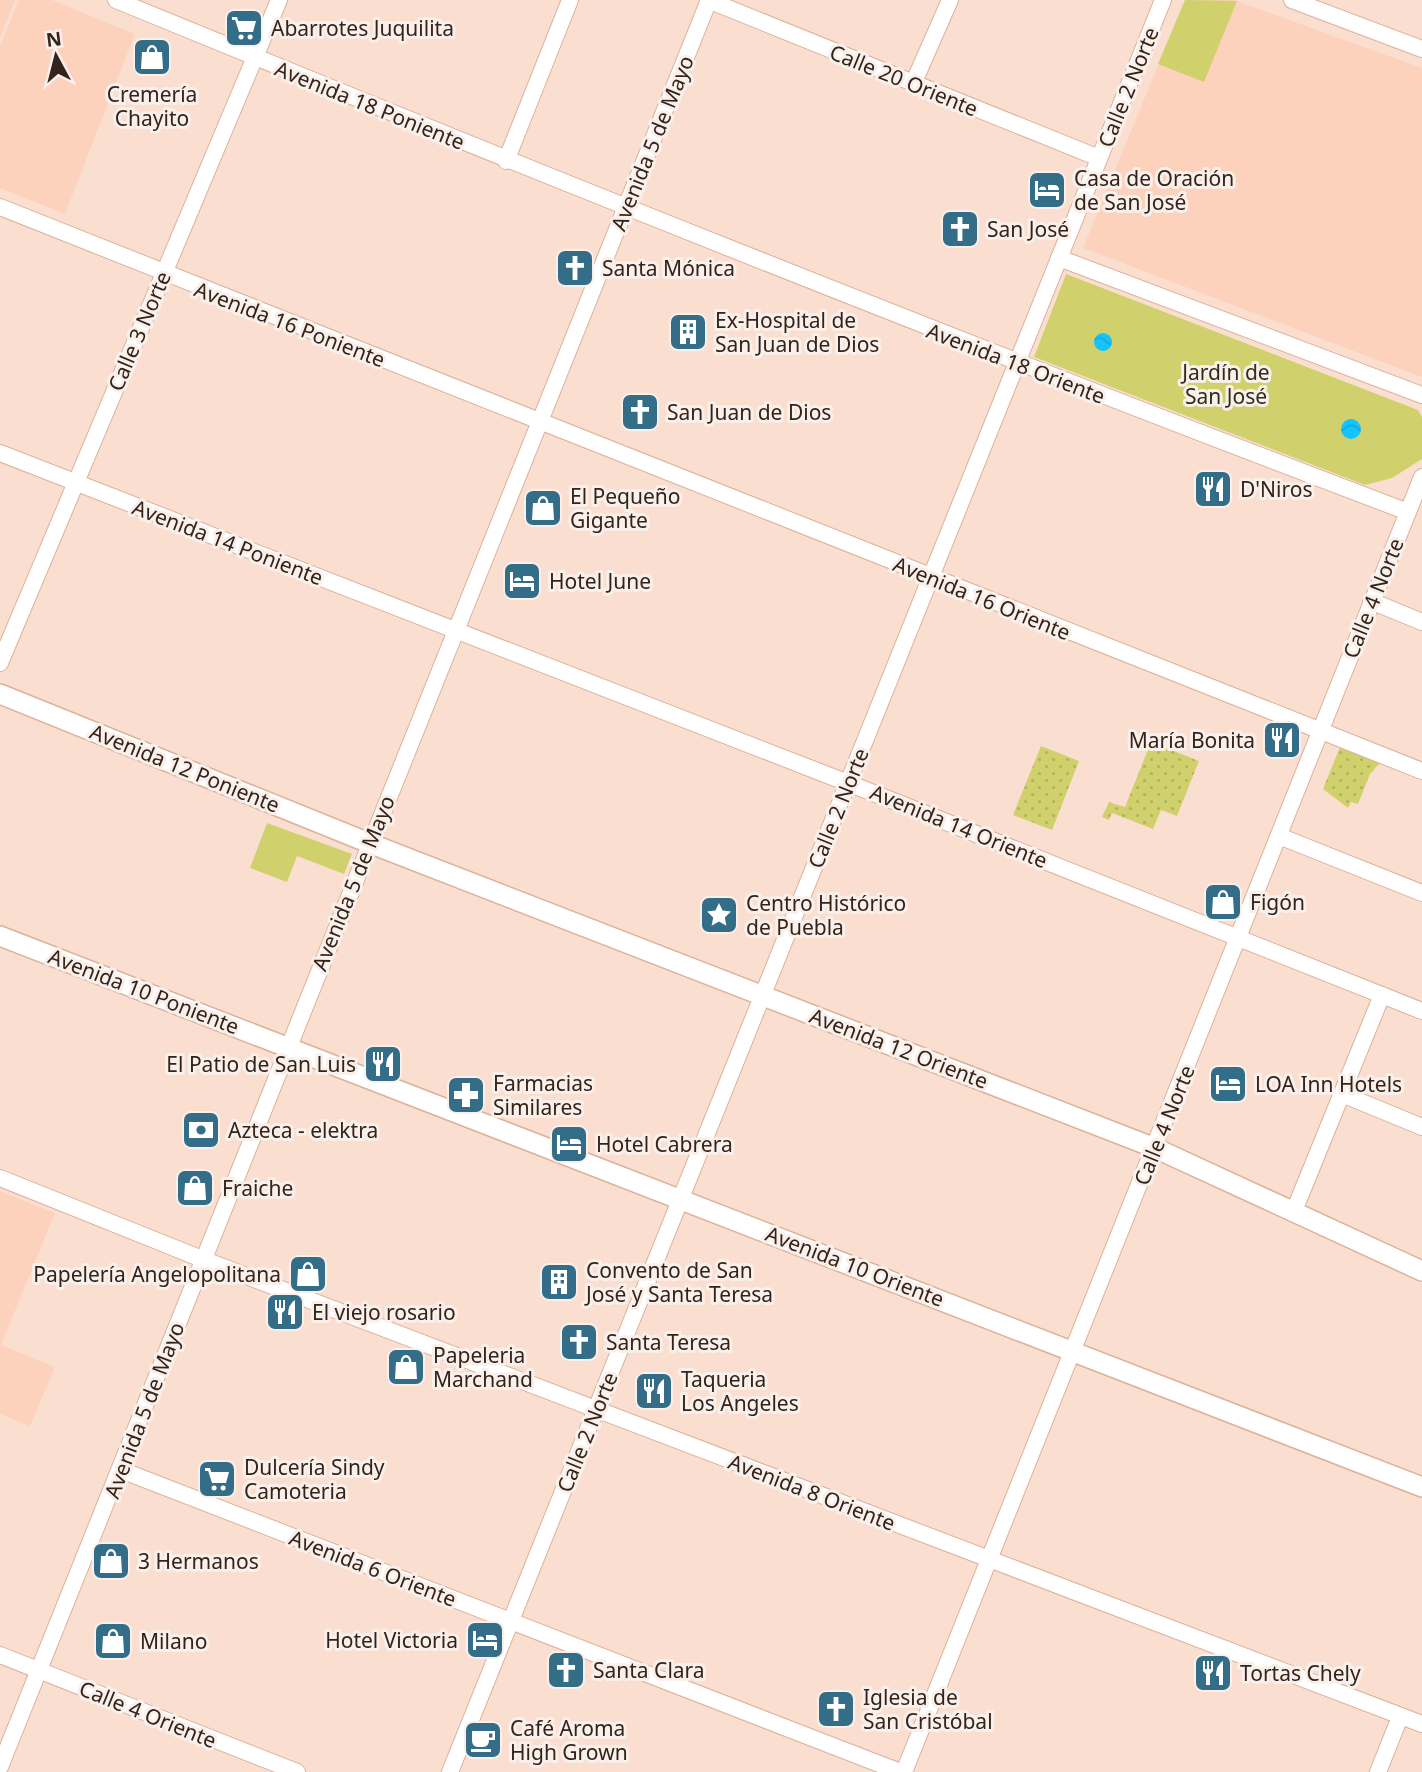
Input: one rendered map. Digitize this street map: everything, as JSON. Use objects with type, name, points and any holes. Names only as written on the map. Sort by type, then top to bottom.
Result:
[{"type":"main road","name":"Avenida 12 Poniente","points":[[0,694],[369,843]]},
{"type":"main road","name":"Avenida 12 Oriente","points":[[369,843],[1155,1148],[1422,1271]]},
{"type":"main road","name":"Avenida 10 Poniente","points":[[0,936],[288,1046]]},
{"type":"main road","name":"Avenida 10 Oriente","points":[[288,1046],[1422,1487]]},
{"type":"street","name":"Avenida 18 Poniente","points":[[116,0],[625,209]]},
{"type":"street","name":"Calle 3 Norte","points":[[0,663],[279,0]]},
{"type":"street","points":[[506,161],[570,0]]},
{"type":"street","name":"Calle 20 Oriente","points":[[709,0],[913,85],[1100,158]]},
{"type":"street","name":"Avenida 5 de Mayo","points":[[0,1767],[121,1470],[202,1259],[369,843],[542,423],[709,0]]},
{"type":"street","points":[[913,85],[950,0]]},
{"type":"street","name":"Calle 2 Norte","points":[[450,1772],[1163,0]]},
{"type":"street","points":[[1292,0],[1422,49]]},
{"type":"street","name":"Avenida 16 Poniente","points":[[0,207],[542,423]]},
{"type":"street","name":"Avenida 18 Oriente","points":[[625,209],[1016,364],[1408,512]]},
{"type":"street","points":[[1059,258],[1422,395]]},
{"type":"street","name":"Avenida 16 Oriente","points":[[542,423],[1422,771]]},
{"type":"street","name":"Avenida 14 Poniente","points":[[0,453],[456,629]]},
{"type":"street","name":"Calle 4 Norte","points":[[902,1772],[1240,937],[1422,477]]},
{"type":"street","points":[[1371,601],[1422,622]]},
{"type":"street","name":"Avenida 14 Oriente","points":[[456,629],[1422,1011]]},
{"type":"street","points":[[1279,835],[1422,893]]},
{"type":"street","points":[[1294,1211],[1382,995]]},
{"type":"street","points":[[1342,1094],[1422,1127]]},
{"type":"street","name":"Avenida 8 Oriente","points":[[0,1178],[202,1259],[1422,1724]]},
{"type":"street","name":"Avenida 6 Oriente","points":[[121,1470],[902,1772]]},
{"type":"street","name":"Calle 4 Oriente","points":[[0,1655],[297,1772]]},
{"type":"street","points":[[1378,1772],[1400,1717]]},
{"type":"shaded area","points":[[0,0],[15,0],[0,38]]},
{"type":"shaded area","points":[[19,0],[52,0],[135,34],[65,214],[0,188],[0,46]]},
{"type":"shaded area","points":[[1185,0],[1234,0],[1422,68],[1422,377],[1083,248]]},
{"type":"shaded area","points":[[0,1191],[55,1213],[1,1345],[55,1367],[30,1426],[0,1414]]},
{"type":"green space","points":[[1185,0],[1237,1],[1204,82],[1158,64]]},
{"type":"green space","name":"Jardín de San José","points":[[1066,274],[1418,410],[1422,417],[1422,459],[1392,478],[1365,485],[1034,357]]},
{"type":"green space","points":[[1151,742],[1199,761],[1177,816],[1161,810],[1153,829],[1112,813],[1109,820],[1102,817],[1109,802],[1125,807]]},
{"type":"green space","points":[[1041,746],[1079,761],[1052,830],[1013,815]]},
{"type":"green space","points":[[1340,747],[1380,763],[1370,774],[1358,804],[1351,802],[1348,808],[1323,789]]},
{"type":"green space","points":[[267,823],[352,854],[344,874],[297,856],[287,882],[250,868]]},
{"type":"water","points":[[1103,333],[1109,336],[1112,342],[1109,348],[1103,351],[1097,348],[1094,342],[1097,336]]},
{"type":"water","points":[[1347,419],[1355,419],[1361,429],[1355,439],[1347,439],[1341,433],[1341,425]]},
{"type":"place","name":"Abarrotes Juquilita","points":[[244,28]]},
{"type":"place","name":"Cremería Chayito","points":[[152,57]]},
{"type":"place","name":"Casa de Oración de San José","points":[[1047,190]]},
{"type":"place","name":"San José","points":[[960,229]]},
{"type":"place","name":"Santa Mónica","points":[[575,268]]},
{"type":"place","name":"Ex-Hospital de San Juan de Dios","points":[[688,332]]},
{"type":"place","name":"San Juan de Dios","points":[[640,412]]},
{"type":"place","name":"D'Niros","points":[[1213,489]]},
{"type":"place","name":"El Pequeño Gigante","points":[[543,508]]},
{"type":"place","name":"Hotel June","points":[[522,581]]},
{"type":"place","name":"María Bonita","points":[[1282,740]]},
{"type":"place","name":"Figón","points":[[1223,902]]},
{"type":"place","name":"Centro Histórico de Puebla","points":[[719,915]]},
{"type":"place","name":"El Patio de San Luis","points":[[383,1064]]},
{"type":"place","name":"LOA Inn Hotels","points":[[1228,1084]]},
{"type":"place","name":"Farmacias Similares","points":[[466,1095]]},
{"type":"place","name":"Azteca - elektra","points":[[201,1130]]},
{"type":"place","name":"Hotel Cabrera","points":[[569,1144]]},
{"type":"place","name":"Fraiche","points":[[195,1188]]},
{"type":"place","name":"Papelería Angelopolitana","points":[[308,1274]]},
{"type":"place","name":"Convento de San José y Santa Teresa","points":[[559,1282]]},
{"type":"place","name":"El viejo rosario","points":[[285,1312]]},
{"type":"place","name":"Santa Teresa","points":[[579,1342]]},
{"type":"place","name":"Papeleria Marchand","points":[[406,1367]]},
{"type":"place","name":"Taqueria Los Angeles","points":[[654,1391]]},
{"type":"place","name":"Dulcería Sindy Camoteria","points":[[217,1479]]},
{"type":"place","name":"3 Hermanos","points":[[111,1561]]},
{"type":"place","name":"Hotel Victoria","points":[[485,1640]]},
{"type":"place","name":"Milano","points":[[113,1641]]},
{"type":"place","name":"Santa Clara","points":[[566,1670]]},
{"type":"place","name":"Tortas Chely","points":[[1213,1673]]},
{"type":"place","name":"Iglesia de San Cristóbal","points":[[836,1709]]},
{"type":"place","name":"Café Aroma High Grown","points":[[483,1740]]}]
